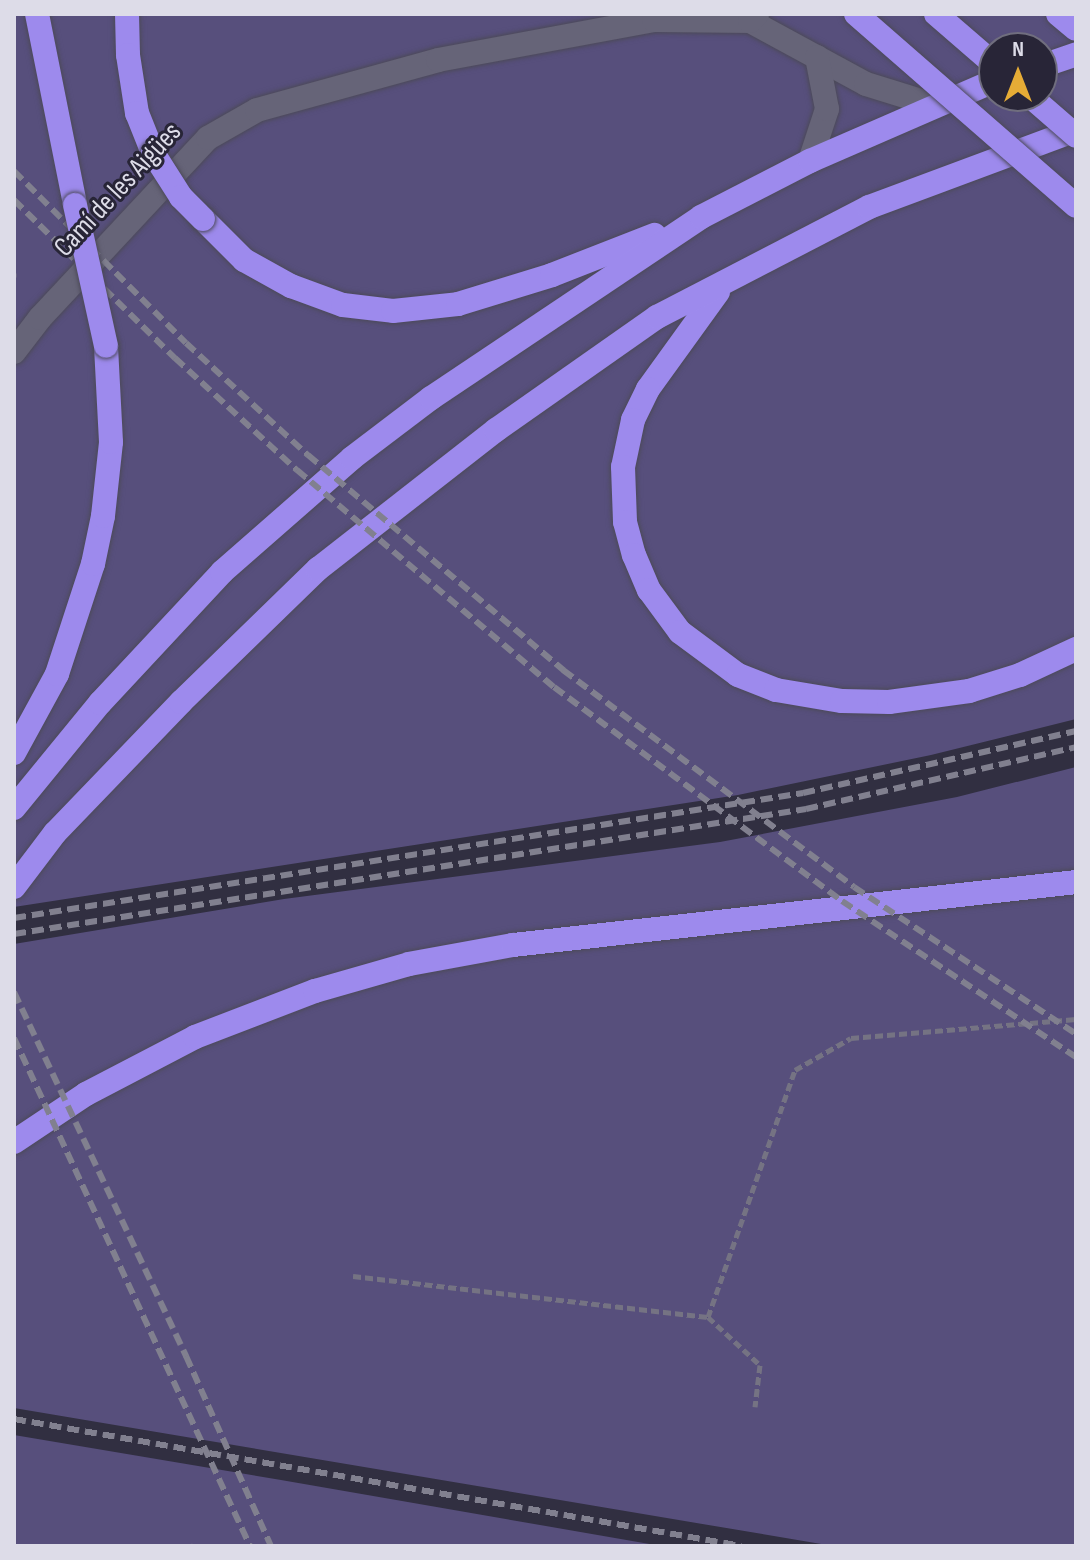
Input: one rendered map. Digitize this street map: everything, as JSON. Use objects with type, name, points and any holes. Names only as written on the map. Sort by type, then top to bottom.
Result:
[{"type":"highway","points":[[14,753],[57,674],[93,564],[108,479],[111,442],[106,346],[37,14]]},
{"type":"highway","points":[[127,14],[128,55],[137,113],[153,153],[181,197],[244,260],[291,286],[343,305],[393,311],[458,304],[552,275],[701,217],[810,161],[978,87]]},
{"type":"highway","points":[[856,14],[1076,206]]},
{"type":"highway","points":[[936,14],[978,50]]},
{"type":"highway","points":[[1058,14],[1076,29]]},
{"type":"highway","points":[[1050,112],[1076,133]]},
{"type":"highway","points":[[14,887],[55,833],[181,702],[318,569],[496,430],[657,317],[724,285],[869,207],[1076,133]]},
{"type":"highway","points":[[14,808],[100,703],[195,600],[352,458],[443,390],[701,217]]},
{"type":"highway","points":[[724,285],[648,389],[633,420],[623,467],[625,522],[634,555],[660,607],[680,632],[708,656],[747,680],[797,695],[842,701],[889,702],[969,691],[1020,675],[1076,649]]},
{"type":"highway","points":[[14,1142],[86,1094],[195,1037],[315,991],[409,964],[513,945],[1076,882]]},
{"type":"street","points":[[754,18],[866,84],[934,105]]},
{"type":"street","name":"Camí de les Aigües","points":[[14,352],[40,318],[208,138],[257,110],[438,60],[654,20],[754,18]]},
{"type":"street","points":[[810,161],[827,109],[817,57]]},
{"type":"path","points":[[708,1317],[795,1070],[851,1038],[1076,1019]]},
{"type":"path","points":[[353,1276],[708,1317],[760,1365],[755,1407]]},
{"type":"shaded area","points":[[14,14],[1076,14],[1076,719],[931,755],[738,795],[14,907]]},
{"type":"shaded area","points":[[1076,767],[1076,1546],[833,1546],[14,1408],[14,944],[284,899],[720,842],[957,797]]},
{"type":"shaded area","points":[[14,1435],[281,1480],[661,1546],[14,1546]]},
{"type":"railway","points":[[14,171],[186,343],[308,455],[563,670],[854,887],[1076,1034]]},
{"type":"railway","points":[[14,200],[175,358],[297,470],[554,687],[842,901],[1076,1057]]},
{"type":"railway","points":[[14,918],[803,793],[1076,731]]},
{"type":"railway","points":[[14,934],[806,809],[1076,747]]},
{"type":"railway","points":[[14,992],[186,1356],[271,1546]]},
{"type":"railway","points":[[14,1038],[250,1546]]},
{"type":"railway","points":[[14,1419],[742,1546]]}]
